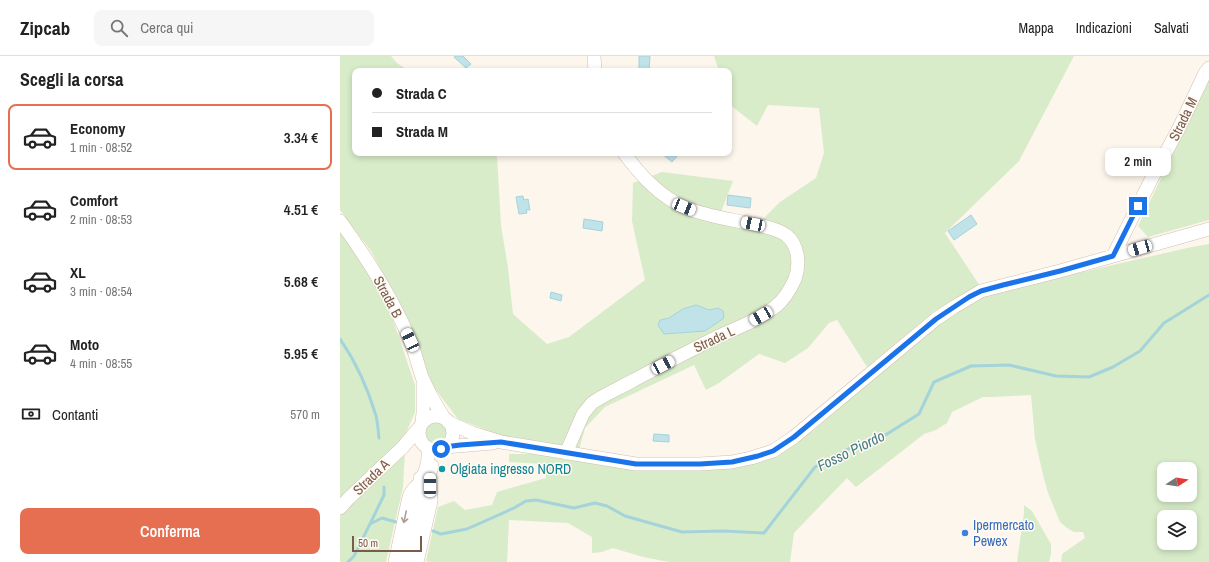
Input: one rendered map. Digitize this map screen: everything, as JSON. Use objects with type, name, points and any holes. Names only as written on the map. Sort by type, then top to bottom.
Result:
[{"type":"street","points":[[589,56],[595,65]]},
{"type":"street","name":"Strada M","points":[[1113,256],[1151,180],[1180,128],[1205,73],[1209,68]]},
{"type":"street","name":"Strada L","points":[[566,453],[583,414],[592,403],[690,350],[752,321],[769,311],[786,296],[793,284],[798,268],[796,249],[790,238],[778,230],[702,213],[676,203],[654,187],[637,170],[626,156]]},
{"type":"street","name":"Strada B","points":[[340,221],[391,298],[410,340],[423,379],[434,402],[446,420]]},
{"type":"street","points":[[433,447],[419,434],[421,426],[425,420],[434,416],[446,420],[472,433],[501,442],[636,464],[681,465],[732,462],[766,453],[786,443],[800,433],[936,319],[969,297],[981,291],[1060,271],[1209,228]]},
{"type":"street","name":"Strada B","points":[[421,426],[423,413],[423,379]]},
{"type":"street","points":[[433,447],[449,443],[452,438],[453,432],[446,420]]},
{"type":"street","name":"Strada A","points":[[340,508],[403,447],[421,426]]},
{"type":"street","points":[[403,447],[413,444],[433,447],[501,442]]},
{"type":"street","points":[[417,562],[430,504],[425,484],[425,470],[433,447]]},
{"type":"street","points":[[405,562],[425,484]]},
{"type":"street","points":[[395,562],[410,494],[425,484]]},
{"type":"green space","points":[[340,56],[391,56],[397,63],[404,68],[352,68],[352,156],[496,156],[501,225],[513,314],[547,344],[569,337],[645,280],[632,221],[633,183],[662,172],[733,181],[721,212],[753,229],[780,202],[816,178],[824,153],[819,108],[768,105],[757,126],[732,106],[732,68],[718,68],[714,56],[1074,56],[1019,161],[945,233],[980,286],[933,312],[867,367],[837,320],[829,323],[808,348],[785,363],[759,354],[719,383],[706,390],[694,365],[605,407],[585,428],[579,450],[507,438],[458,419],[429,381],[404,313],[371,251],[340,210]]},
{"type":"green space","points":[[1209,79],[1209,220],[1148,237],[1138,226]]},
{"type":"green space","points":[[340,231],[368,271],[393,320],[415,385],[415,412],[406,433],[403,487],[386,562],[340,562]]},
{"type":"green space","points":[[1209,244],[1209,562],[1061,562],[1062,554],[1085,538],[1083,532],[1074,532],[1060,522],[1048,493],[1035,439],[1031,395],[983,397],[952,412],[947,423],[936,430],[924,434],[856,487],[847,478],[794,533],[790,562],[669,562],[643,557],[613,548],[602,552],[592,553],[592,537],[568,523],[509,520],[507,562],[426,561],[438,507],[454,501],[465,510],[492,505],[497,492],[546,478],[544,464],[509,462],[509,454],[558,454],[680,468],[785,449],[814,430],[910,348],[968,303],[987,294]]},
{"type":"green space","points":[[436,422],[444,425],[447,433],[444,441],[436,444],[428,441],[425,433],[428,425]]},
{"type":"green space","points":[[1024,505],[1032,511],[1051,544],[1049,562],[1017,562]]},
{"type":"water","points":[[463,56],[471,64],[466,68],[454,57]]},
{"type":"water","points":[[639,56],[650,56],[649,68],[639,68]]},
{"type":"water","points":[[665,156],[677,156],[672,162]]},
{"type":"water","points":[[728,195],[751,198],[750,208],[727,205]]},
{"type":"water","points":[[523,196],[524,200],[528,199],[530,210],[526,210],[527,213],[519,214],[516,197]]},
{"type":"water","points":[[971,215],[977,224],[954,240],[948,231]]},
{"type":"water","points":[[584,219],[603,222],[602,231],[583,228]]},
{"type":"water","points":[[551,292],[562,295],[561,301],[550,298]]},
{"type":"water","points":[[696,305],[709,310],[718,308],[723,311],[724,318],[705,331],[664,334],[658,325],[660,320],[669,318],[683,309]]},
{"type":"water","points":[[654,434],[669,435],[669,442],[653,441]]},
{"type":"waterway","name":"Fosso Piordo","points":[[433,531],[441,534],[467,529],[526,501],[536,500],[574,508],[595,503],[607,506],[625,516],[682,532],[723,531],[764,533],[815,467],[850,448],[879,439],[919,414],[934,382],[971,366],[1009,365],[1056,376],[1089,377],[1113,367],[1140,351],[1164,323],[1209,295]]},
{"type":"waterway","points":[[340,339],[356,366],[369,396],[377,419],[379,438]]},
{"type":"waterway","points":[[370,524],[384,495],[384,487]]},
{"type":"waterway","name":"Fosso Piordo","points":[[348,562],[354,556],[370,524],[382,518],[396,522]]},
{"type":"place","name":"Olgiata ingresso NORD","points":[[442,469]]},
{"type":"place","name":"Ipermercato Pewex","points":[[965,533]]},
{"type":"route","points":[[441,449],[460,445],[501,442],[636,464],[681,465],[732,462],[773,451],[805,429],[936,319],[969,297],[981,291],[1113,256],[1138,206]]}]
